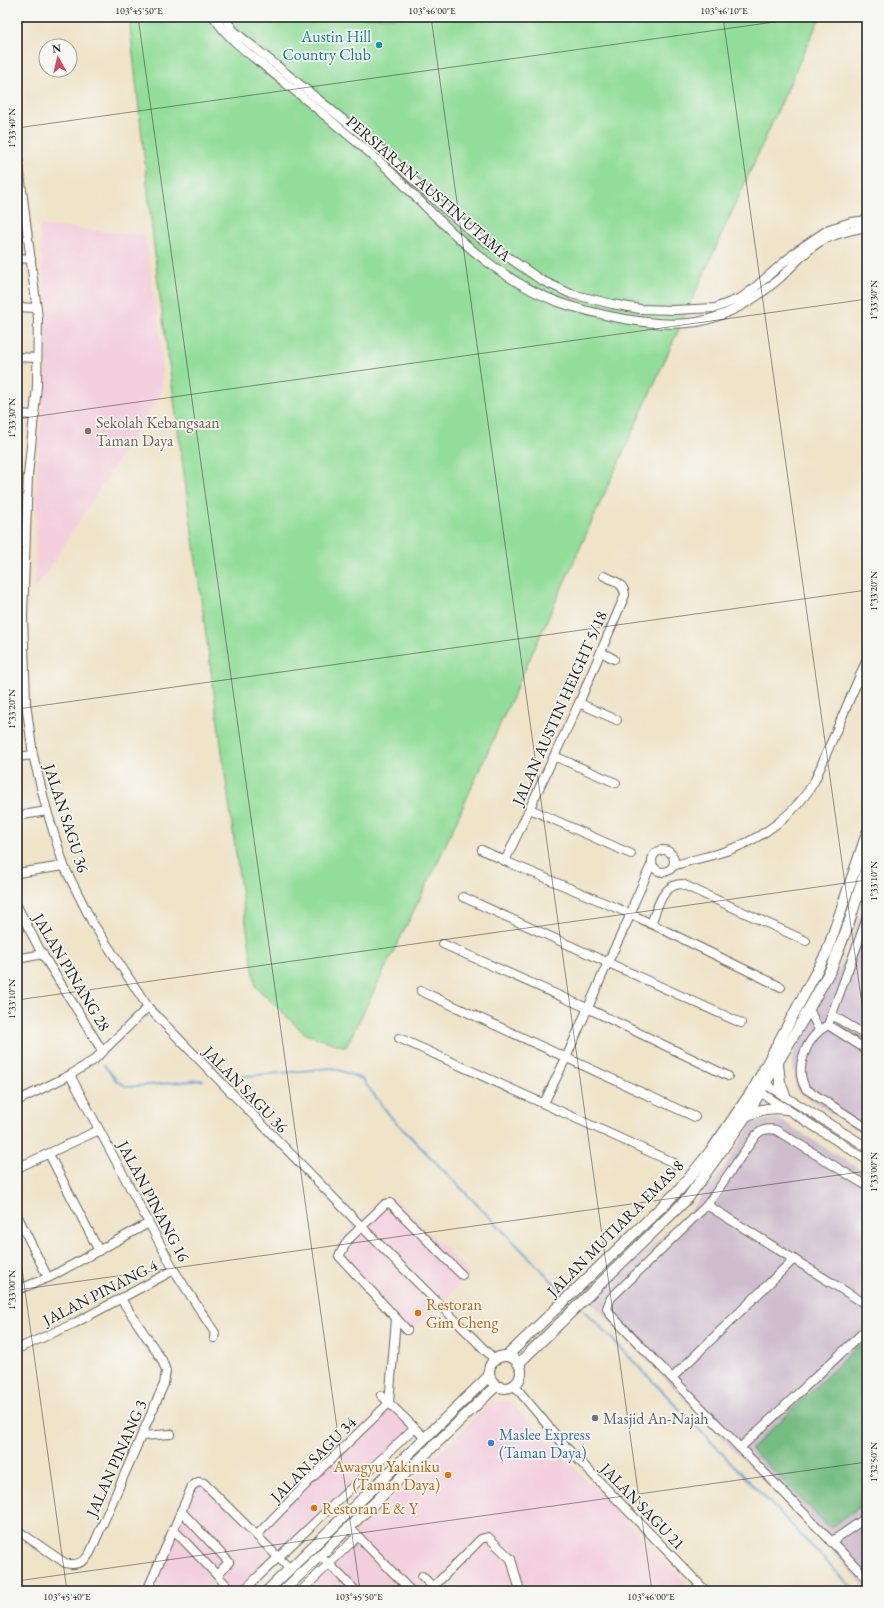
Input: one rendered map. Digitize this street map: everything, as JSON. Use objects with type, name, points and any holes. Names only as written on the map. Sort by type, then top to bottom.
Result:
[{"type":"main road","name":"JALAN MUTIARA EMAS 8","points":[[519,1364],[688,1198],[746,1116],[827,952],[867,833]]},
{"type":"main road","name":"JALAN MUTIARA EMAS 8","points":[[508,1355],[680,1189],[778,1064],[832,967],[849,923],[867,865]]},
{"type":"main road","points":[[778,1064],[780,1082],[785,1096]]},
{"type":"main road","points":[[746,1116],[765,1108],[786,1109]]},
{"type":"main road","points":[[508,1355],[519,1364],[521,1373],[520,1378],[514,1385],[505,1388],[496,1386],[489,1376],[489,1367],[494,1359],[508,1355]]},
{"type":"main road","points":[[266,1591],[489,1376]]},
{"type":"main road","points":[[283,1591],[496,1386]]},
{"type":"street","name":"PERSIARAN AUSTIN UTAMA","points":[[214,17],[229,38],[392,173],[434,216],[465,243],[495,267],[526,287],[560,303],[628,320],[663,323],[696,322],[737,309],[756,297],[780,278],[806,251],[820,242],[840,234],[867,227]]},
{"type":"street","name":"PERSIARAN AUSTIN UTAMA","points":[[224,17],[234,31],[393,160],[429,195],[473,233],[541,280],[571,294],[612,304],[640,308],[674,310],[715,308],[740,298],[753,289],[798,250],[829,229],[851,222],[867,220]]},
{"type":"street","name":"JALAN SAGU 36","points":[[17,150],[18,170],[37,308],[37,386],[28,476],[26,534],[20,616],[26,703],[33,755],[47,811],[64,866],[92,922],[148,1007],[362,1227],[494,1359]]},
{"type":"street","points":[[17,258],[31,259]]},
{"type":"street","points":[[17,307],[37,308]]},
{"type":"street","points":[[17,356],[37,358]]},
{"type":"street","points":[[17,414],[35,415]]},
{"type":"street","points":[[17,534],[26,534]]},
{"type":"street","name":"JALAN AUSTIN HEIGHT 5/18","points":[[505,861],[579,703],[625,595],[625,589],[620,583],[604,576]]},
{"type":"street","points":[[601,652],[614,659]]},
{"type":"street","points":[[632,911],[638,904],[651,878],[661,872],[668,871],[673,866],[726,851],[749,841],[782,818],[804,798],[815,780],[867,659]]},
{"type":"street","points":[[579,703],[617,720]]},
{"type":"street","points":[[17,757],[33,755]]},
{"type":"street","points":[[554,756],[616,783]]},
{"type":"street","points":[[530,809],[631,854]]},
{"type":"street","points":[[17,816],[47,811]]},
{"type":"street","points":[[482,850],[505,861],[632,911],[651,924],[781,987]]},
{"type":"street","points":[[544,1103],[566,1058],[587,1008],[632,911],[652,862],[653,856],[658,851],[665,850],[684,857],[694,856],[699,858]]},
{"type":"street","points":[[671,853],[674,860],[673,866]]},
{"type":"street","points":[[652,862],[654,869],[661,872]]},
{"type":"street","points":[[17,873],[64,866]]},
{"type":"street","points":[[651,924],[667,890],[676,884],[682,884],[806,941]]},
{"type":"street","points":[[462,897],[741,1023]]},
{"type":"street","name":"JALAN PINANG 28","points":[[17,906],[43,954],[103,1052]]},
{"type":"street","points":[[867,918],[828,1026],[819,1030],[804,1054],[800,1073],[802,1082],[806,1089],[867,1128]]},
{"type":"street","points":[[443,944],[587,1008],[728,1076]]},
{"type":"street","points":[[17,959],[43,954]]},
{"type":"street","points":[[421,991],[695,1117]]},
{"type":"street","points":[[17,1101],[70,1075],[94,1060],[148,1007]]},
{"type":"street","points":[[809,1009],[819,1030]]},
{"type":"street","points":[[832,1015],[867,1036]]},
{"type":"street","points":[[828,1026],[867,1050]]},
{"type":"street","points":[[399,1038],[544,1103],[674,1164]]},
{"type":"street","name":"JALAN PINANG 16","points":[[70,1075],[174,1270],[215,1333],[214,1338]]},
{"type":"street","points":[[760,1086],[785,1096],[867,1147]]},
{"type":"street","points":[[760,1086],[786,1109],[867,1160]]},
{"type":"street","points":[[17,1168],[99,1130]]},
{"type":"street","points":[[867,1186],[776,1130],[763,1130],[756,1135],[706,1204],[613,1295],[607,1304],[610,1314],[867,1578]]},
{"type":"street","points":[[49,1154],[99,1251]]},
{"type":"street","points":[[407,1330],[396,1320],[339,1256],[348,1240],[385,1204],[390,1203],[462,1275]]},
{"type":"street","points":[[706,1204],[867,1305]]},
{"type":"street","points":[[17,1215],[48,1278]]},
{"type":"street","points":[[17,1290],[48,1278],[149,1223]]},
{"type":"street","points":[[672,1378],[794,1259]]},
{"type":"street","name":"JALAN PINANG 4","points":[[17,1349],[75,1323],[174,1270]]},
{"type":"street","name":"JALAN PINANG 3","points":[[17,1530],[65,1563],[74,1564],[82,1561],[90,1553],[164,1384],[166,1371],[162,1360],[121,1299]]},
{"type":"street","points":[[389,1404],[396,1320]]},
{"type":"street","points":[[740,1448],[867,1329]]},
{"type":"street","name":"JALAN SAGU 21","points":[[514,1385],[564,1445],[706,1591]]},
{"type":"street","points":[[381,1395],[425,1438]]},
{"type":"street","name":"JALAN SAGU 34","points":[[257,1535],[321,1469],[389,1404]]},
{"type":"street","points":[[243,1591],[414,1428]]},
{"type":"street","points":[[142,1436],[171,1434]]},
{"type":"street","points":[[147,1591],[192,1486],[198,1482],[204,1483],[290,1569]]},
{"type":"street","points":[[181,1511],[230,1562],[217,1575]]},
{"type":"street","points":[[831,1542],[867,1517]]},
{"type":"street","points":[[350,1527],[411,1591]]},
{"type":"street","points":[[173,1529],[232,1591]]},
{"type":"street","points":[[301,1591],[358,1536]]},
{"type":"street","points":[[422,1576],[435,1589],[481,1539],[488,1537],[510,1559],[520,1591]]},
{"type":"street","points":[[320,1555],[356,1591]]},
{"type":"shaded area","name":"Sekolah Kebangsaan Taman Daya","points":[[39,225],[145,235],[161,342],[162,379],[161,393],[35,590],[37,469],[45,373],[46,303]]},
{"type":"shaded area","points":[[867,896],[867,1136],[796,1090],[792,1057],[846,957]]},
{"type":"shaded area","points":[[777,1118],[867,1174],[867,1337],[752,1449],[830,1528],[867,1502],[867,1588],[591,1302],[692,1209],[726,1165],[752,1122]]},
{"type":"shaded area","points":[[394,1198],[471,1275],[405,1336],[333,1256],[336,1246],[345,1235],[383,1199]]},
{"type":"shaded area","points":[[389,1400],[417,1428],[247,1591],[144,1591],[198,1480],[256,1532]]},
{"type":"shaded area","points":[[492,1401],[509,1401],[694,1591],[296,1591]]},
{"type":"green space","points":[[129,17],[820,17],[436,866],[346,1047],[305,1034],[256,987],[242,898],[158,283]]},
{"type":"green space","points":[[867,1337],[867,1502],[830,1528],[751,1449]]},
{"type":"waterway","points":[[104,1065],[117,1081],[127,1087],[203,1080]]},
{"type":"waterway","points":[[226,1078],[333,1068],[362,1079],[391,1117],[562,1291]]},
{"type":"waterway","points":[[584,1310],[855,1591]]},
{"type":"place","name":"Austin Hill Country Club","points":[[379,45]]},
{"type":"place","name":"Sekolah Kebangsaan Taman Daya","points":[[88,431]]},
{"type":"place","name":"Restoran Gim Cheng","points":[[418,1313]]},
{"type":"place","name":"Masjid An-Najah","points":[[595,1418]]},
{"type":"place","name":"Maslee Express (Taman Daya)","points":[[491,1443]]},
{"type":"place","name":"Awagyu Yakiniku (Taman Daya)","points":[[448,1475]]},
{"type":"place","name":"Restoran E & Y","points":[[314,1508]]}]
